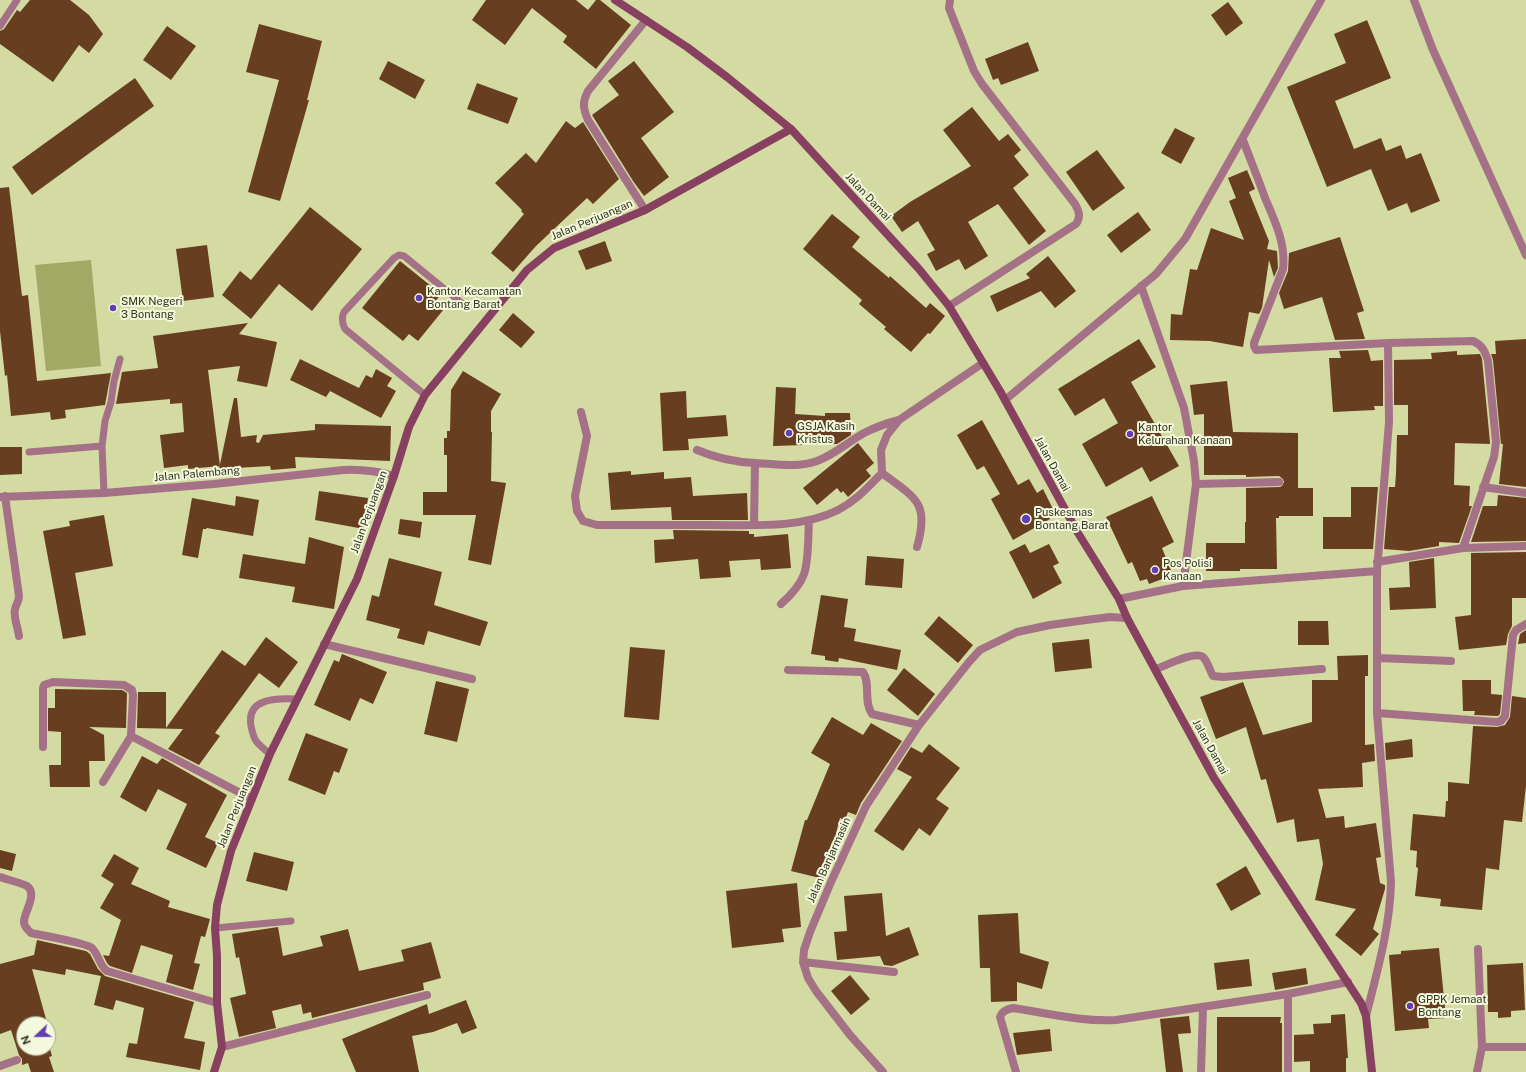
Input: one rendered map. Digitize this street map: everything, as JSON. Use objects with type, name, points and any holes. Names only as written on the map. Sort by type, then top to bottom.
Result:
[{"type":"street","name":"Jalan Damai","points":[[615,0],[687,47],[727,77],[791,129],[919,269],[949,306],[1000,391],[1078,533],[1118,599],[1214,778],[1361,1003],[1366,1016],[1372,1072]]},
{"type":"street","points":[[949,306],[1076,224],[1080,215],[1075,204],[982,84],[974,71],[949,8],[950,0]]},
{"type":"street","points":[[1004,400],[1156,274],[1185,239],[1243,140],[1321,0]]},
{"type":"street","points":[[1414,0],[1434,50],[1526,254]]},
{"type":"street","points":[[646,20],[588,91],[584,101],[584,110],[588,120],[646,210]]},
{"type":"street","name":"Jalan Perjuangan","points":[[214,1072],[222,1047],[217,1003],[217,956],[215,928],[217,905],[231,850],[270,754],[296,699],[357,579],[394,476],[409,427],[425,395],[526,270],[554,248],[646,210],[791,129]]},
{"type":"street","points":[[1243,140],[1278,228],[1284,260],[1283,269],[1254,343],[1256,350],[1388,343],[1473,341],[1482,347],[1488,360],[1496,442],[1490,470],[1462,548]]},
{"type":"street","points":[[1141,286],[1184,408],[1194,461],[1196,484],[1183,586]]},
{"type":"street","points":[[1366,1016],[1388,927],[1391,906],[1391,882],[1377,713],[1377,562],[1389,422],[1388,343]]},
{"type":"street","points":[[581,412],[587,436],[575,496],[577,511],[584,521],[597,525],[754,524],[809,520],[837,510],[860,496],[882,473],[881,450],[887,435],[899,420],[982,363]]},
{"type":"street","points":[[697,450],[727,460],[755,463],[786,465],[815,462],[835,453],[863,433],[876,427],[899,420]]},
{"type":"street","points":[[754,524],[755,463]]},
{"type":"street","name":"Jalan Palembang","points":[[2,496],[104,493],[214,484],[359,469],[376,471],[394,476]]},
{"type":"street","points":[[882,473],[916,500],[922,513],[922,530],[917,547]]},
{"type":"street","points":[[1196,484],[1279,482]]},
{"type":"street","points":[[1483,487],[1526,493]]},
{"type":"street","points":[[2,496],[19,596],[19,600],[15,608],[19,636]]},
{"type":"street","points":[[782,604],[793,593],[804,574],[808,548],[809,520]]},
{"type":"street","points":[[1377,562],[1462,548],[1526,546]]},
{"type":"street","points":[[1118,599],[1183,586],[1377,571]]},
{"type":"street","name":"Jalan Banjarmasin","points":[[883,1072],[850,1035],[816,991],[808,978],[803,962],[804,950],[810,932],[866,806],[919,725],[968,662],[980,650],[1017,632],[1050,625],[1110,617],[1127,618]]},
{"type":"street","points":[[1377,713],[1500,721],[1505,716],[1513,635],[1516,630],[1526,624]]},
{"type":"street","points":[[324,644],[472,679]]},
{"type":"street","points":[[1156,669],[1191,656],[1198,655],[1204,658],[1213,676],[1223,677],[1322,669]]},
{"type":"street","points":[[1378,658],[1452,661]]},
{"type":"street","points":[[788,670],[863,672],[866,676],[868,706],[872,714],[919,725]]},
{"type":"street","points":[[43,746],[44,685],[53,682],[124,685],[128,687],[132,690],[133,695],[131,736],[103,782]]},
{"type":"street","points":[[131,736],[252,799]]},
{"type":"street","points":[[0,877],[27,886],[30,890],[31,897],[24,922],[26,928],[31,933],[90,946],[97,954],[102,966],[107,971],[217,1003]]},
{"type":"street","points":[[1477,1072],[1482,1047],[1478,949]]},
{"type":"street","points":[[803,962],[894,972]]},
{"type":"street","points":[[1016,1072],[1000,1017],[1001,1014],[1008,1009],[1013,1008],[1100,1021],[1116,1020],[1288,994],[1348,982]]},
{"type":"street","points":[[1288,994],[1288,1072]]},
{"type":"street","points":[[222,1047],[427,995]]},
{"type":"street","points":[[1201,1072],[1203,1007]]},
{"type":"street","points":[[1482,1047],[1526,1047]]},
{"type":"street","points":[[0,1066],[17,1060]]},
{"type":"lane","points":[[0,26],[18,0]]},
{"type":"lane","points":[[425,395],[345,328],[342,323],[342,316],[394,258],[399,255],[404,256],[464,305]]},
{"type":"lane","points":[[104,493],[102,446],[105,421],[111,402],[114,380],[120,359]]},
{"type":"lane","points":[[29,452],[102,446]]},
{"type":"lane","points":[[270,754],[256,741],[252,732],[249,720],[254,708],[262,702],[272,699],[296,699]]},
{"type":"lane","points":[[215,928],[291,922]]},
{"type":"green space","points":[[91,260],[101,366],[46,371],[35,265]]},
{"type":"building","points":[[30,0],[70,0],[89,15],[103,34],[89,53],[79,45],[53,82],[0,44],[0,31],[4,29],[17,10],[20,12]]},
{"type":"building","points":[[486,0],[576,0],[588,10],[596,0],[600,0],[631,25],[596,69],[563,42],[567,36],[532,8],[505,45],[472,20]]},
{"type":"building","points":[[1228,2],[1243,23],[1226,36],[1211,15]]},
{"type":"building","points":[[1367,20],[1391,78],[1335,101],[1354,149],[1381,138],[1386,151],[1401,145],[1406,159],[1421,153],[1440,201],[1411,213],[1407,203],[1388,211],[1371,169],[1327,187],[1287,87],[1346,63],[1334,34]]},
{"type":"building","points":[[259,24],[322,41],[307,100],[309,100],[280,201],[248,192],[279,80],[246,72]]},
{"type":"building","points":[[167,26],[196,46],[171,80],[143,60]]},
{"type":"building","points":[[1028,42],[1039,71],[1001,85],[998,78],[993,80],[985,59]]},
{"type":"building","points":[[388,61],[425,80],[415,99],[379,79]]},
{"type":"building","points":[[634,61],[674,112],[641,138],[669,177],[644,196],[592,115],[619,95],[608,81]]},
{"type":"building","points":[[135,78],[154,106],[32,195],[12,167]]},
{"type":"building","points":[[477,83],[518,98],[508,124],[467,109]]},
{"type":"building","points":[[972,107],[999,141],[1008,134],[1021,150],[1014,156],[1029,175],[1013,188],[1046,231],[1029,245],[998,204],[968,222],[988,256],[965,270],[959,259],[936,271],[927,254],[935,250],[918,221],[902,232],[891,216],[910,202],[971,166],[943,130]]},
{"type":"building","points":[[566,121],[575,128],[583,122],[619,179],[593,204],[587,198],[536,246],[513,272],[491,253],[524,214],[521,211],[522,210],[495,183],[526,153],[536,163]]},
{"type":"building","points":[[1175,128],[1195,138],[1181,164],[1161,153]]},
{"type":"building","points":[[1097,150],[1125,188],[1093,211],[1066,172]]},
{"type":"building","points":[[1247,170],[1255,189],[1249,192],[1269,241],[1267,249],[1277,251],[1278,268],[1274,277],[1269,260],[1262,308],[1259,314],[1249,312],[1243,347],[1210,341],[1170,340],[1171,314],[1182,315],[1190,269],[1197,270],[1211,228],[1244,240],[1229,201],[1236,198],[1228,178]]},
{"type":"building","points":[[9,187],[22,296],[28,295],[37,381],[111,373],[105,405],[65,410],[66,418],[51,420],[50,412],[11,416],[7,375],[5,376],[0,331],[0,188]]},
{"type":"building","points":[[310,207],[362,249],[312,311],[279,284],[251,319],[222,295],[240,271],[251,280]]},
{"type":"building","points":[[1138,212],[1151,230],[1121,253],[1107,235]]},
{"type":"building","points":[[832,214],[860,237],[852,247],[889,278],[890,276],[926,308],[930,303],[945,316],[930,334],[928,333],[911,352],[884,329],[886,327],[859,304],[862,300],[803,249]]},
{"type":"building","points":[[1340,237],[1364,311],[1357,313],[1365,339],[1335,340],[1322,297],[1284,309],[1279,293],[1288,271],[1289,253]]},
{"type":"building","points":[[605,241],[612,261],[586,270],[578,251]]},
{"type":"building","points":[[207,245],[214,297],[183,301],[176,249]]},
{"type":"building","points":[[1048,256],[1076,291],[1055,308],[1041,291],[997,312],[990,296],[1030,278],[1026,274]]},
{"type":"building","name":"Kantor Kecamatan Bontang Barat","points":[[400,261],[441,294],[435,302],[444,309],[418,341],[409,334],[403,341],[362,308]]},
{"type":"building","points":[[513,313],[535,332],[521,348],[499,330]]},
{"type":"building","points":[[248,323],[239,334],[277,342],[267,387],[237,381],[240,366],[208,370],[220,466],[188,469],[188,465],[164,468],[160,435],[184,432],[182,403],[170,404],[170,399],[116,404],[122,372],[158,368],[153,336]]},
{"type":"building","points":[[1139,339],[1156,367],[1131,382],[1179,466],[1150,482],[1142,467],[1106,487],[1082,444],[1118,423],[1104,398],[1075,416],[1058,389]]},
{"type":"building","points":[[1526,339],[1526,487],[1499,484],[1503,444],[1501,444],[1493,360],[1491,354],[1496,354],[1495,341]]},
{"type":"building","points":[[1368,350],[1371,361],[1383,360],[1383,406],[1374,406],[1375,410],[1333,412],[1329,358],[1341,358],[1339,351]]},
{"type":"building","points":[[1457,351],[1457,355],[1480,354],[1482,359],[1490,442],[1490,444],[1455,443],[1454,485],[1470,486],[1469,506],[1472,506],[1459,543],[1439,542],[1439,546],[1409,551],[1384,549],[1389,487],[1395,487],[1397,435],[1408,435],[1408,405],[1394,405],[1394,360],[1432,359],[1431,353]]},
{"type":"building","points":[[300,359],[359,388],[366,375],[372,378],[376,369],[392,378],[387,386],[396,391],[381,418],[330,391],[326,397],[290,380]]},
{"type":"building","points":[[463,371],[501,394],[491,411],[491,481],[506,483],[491,565],[468,560],[476,515],[423,515],[423,492],[447,492],[447,455],[444,455],[444,438],[447,438],[447,431],[450,431],[451,390]]},
{"type":"building","points":[[1227,381],[1233,432],[1298,433],[1298,488],[1313,488],[1313,516],[1279,516],[1279,518],[1276,518],[1277,569],[1206,571],[1206,543],[1245,543],[1246,488],[1280,487],[1284,482],[1279,476],[1246,477],[1246,475],[1204,475],[1204,414],[1194,415],[1190,385]]},
{"type":"building","points":[[776,387],[796,388],[795,414],[825,416],[825,413],[850,413],[851,435],[837,444],[773,446]]},
{"type":"building","points":[[686,391],[687,418],[726,415],[728,436],[688,439],[689,450],[663,451],[660,393]]},
{"type":"building","points":[[234,398],[237,398],[241,437],[257,435],[256,442],[259,443],[263,435],[315,430],[315,424],[391,426],[390,461],[295,457],[296,468],[271,470],[270,466],[219,469]]},
{"type":"building","points":[[982,420],[1018,485],[1029,479],[1037,493],[1043,489],[1053,509],[1047,512],[1050,519],[1013,540],[991,499],[1000,494],[984,466],[977,470],[957,435]]},
{"type":"building","points":[[858,443],[874,463],[866,470],[871,476],[848,497],[843,491],[841,493],[837,488],[817,505],[803,488]]},
{"type":"building","points":[[0,447],[22,447],[22,474],[0,475]]},
{"type":"building","points":[[631,471],[631,475],[664,472],[664,479],[691,477],[693,496],[747,493],[748,520],[672,520],[671,507],[611,510],[608,473]]},
{"type":"building","points":[[1351,487],[1378,487],[1373,549],[1323,549],[1323,517],[1351,517]]},
{"type":"building","points":[[319,491],[368,498],[364,529],[315,520]]},
{"type":"building","points":[[1498,495],[1526,498],[1526,541],[1471,542],[1483,506],[1497,506]]},
{"type":"building","points":[[236,496],[259,500],[253,536],[207,528],[203,529],[198,558],[182,555],[192,498],[235,506]]},
{"type":"building","points":[[1152,496],[1174,542],[1162,548],[1173,575],[1149,584],[1147,579],[1140,581],[1132,562],[1128,564],[1106,517]]},
{"type":"building","points":[[104,515],[113,566],[75,573],[86,635],[63,639],[43,531],[70,526],[69,521]]},
{"type":"building","points":[[400,519],[422,522],[420,538],[398,534]]},
{"type":"building","points":[[673,530],[749,531],[749,534],[754,534],[754,537],[788,534],[791,568],[761,570],[760,559],[729,561],[731,577],[700,579],[698,559],[655,563],[654,540],[674,539]]},
{"type":"building","points":[[309,537],[344,547],[334,609],[292,602],[295,587],[239,578],[243,554],[305,564]]},
{"type":"building","points":[[1025,544],[1030,553],[1049,544],[1059,563],[1053,566],[1062,583],[1033,599],[1009,552]]},
{"type":"building","points":[[1526,552],[1526,598],[1512,598],[1512,626],[1508,634],[1506,645],[1459,650],[1455,617],[1471,615],[1471,553]]},
{"type":"building","points":[[867,556],[904,559],[902,588],[865,585]]},
{"type":"building","points":[[389,558],[442,572],[434,605],[488,622],[480,646],[428,631],[424,645],[397,638],[400,629],[366,620],[372,595],[379,597]]},
{"type":"building","points":[[1434,558],[1436,608],[1390,610],[1389,588],[1410,587],[1409,562]]},
{"type":"building","points":[[821,595],[848,599],[844,627],[856,629],[854,641],[901,650],[897,670],[839,658],[838,662],[825,660],[825,656],[811,654]]},
{"type":"building","points":[[939,616],[973,645],[958,663],[924,634]]},
{"type":"building","points":[[1298,621],[1328,621],[1329,645],[1298,645]]},
{"type":"building","points":[[1526,630],[1526,643],[1518,644],[1520,634]]},
{"type":"building","points":[[266,637],[298,662],[279,688],[259,673],[215,733],[220,736],[199,765],[168,749],[183,729],[137,728],[138,692],[166,692],[166,728],[222,650],[245,666]]},
{"type":"building","points":[[1089,639],[1092,668],[1055,672],[1052,643]]},
{"type":"building","points":[[630,647],[665,650],[659,720],[624,717]]},
{"type":"building","points":[[342,654],[387,672],[373,704],[360,698],[350,721],[314,705],[334,660],[339,662]]},
{"type":"building","points":[[1368,655],[1368,676],[1365,676],[1365,745],[1374,744],[1375,761],[1362,763],[1363,787],[1318,789],[1326,818],[1344,816],[1345,828],[1376,823],[1381,857],[1376,858],[1380,883],[1385,885],[1385,889],[1373,929],[1379,934],[1361,956],[1335,935],[1356,909],[1315,900],[1323,864],[1319,839],[1297,842],[1294,819],[1277,823],[1266,779],[1261,780],[1246,727],[1216,739],[1200,697],[1243,682],[1263,735],[1312,722],[1312,680],[1338,680],[1337,656]]},
{"type":"building","points":[[904,668],[935,694],[918,716],[887,690]]},
{"type":"building","points":[[1462,680],[1491,680],[1491,694],[1502,695],[1500,714],[1498,716],[1474,715],[1475,711],[1463,711]]},
{"type":"building","points":[[436,681],[469,689],[457,742],[424,734]]},
{"type":"building","points":[[55,689],[122,690],[127,693],[126,728],[89,727],[104,735],[105,761],[89,761],[90,787],[50,787],[49,765],[61,765],[61,732],[48,731],[48,708],[55,708]]},
{"type":"building","points":[[1512,696],[1526,698],[1526,786],[1522,822],[1504,820],[1499,870],[1486,868],[1482,910],[1440,906],[1441,899],[1415,896],[1418,868],[1416,867],[1417,851],[1410,850],[1413,814],[1445,817],[1446,801],[1448,801],[1448,782],[1469,784],[1473,726],[1497,727],[1505,725],[1510,717]]},
{"type":"building","points":[[832,717],[863,735],[871,723],[902,741],[861,803],[856,815],[848,812],[845,820],[840,818],[824,879],[791,871],[805,820],[807,820],[830,764],[811,753]]},
{"type":"building","points":[[306,733],[348,749],[339,773],[334,771],[325,795],[288,780]]},
{"type":"building","points":[[1412,739],[1413,757],[1386,760],[1385,743]]},
{"type":"building","points":[[929,744],[960,768],[936,799],[949,808],[930,836],[919,828],[903,851],[874,831],[912,777],[897,769],[911,747],[922,753]]},
{"type":"building","points":[[142,756],[157,764],[162,758],[227,795],[205,837],[218,843],[206,868],[166,849],[187,804],[158,789],[146,812],[120,797]]},
{"type":"building","points":[[0,850],[16,854],[12,871],[0,868]]},
{"type":"building","points":[[254,852],[294,862],[287,891],[246,881]]},
{"type":"building","points":[[114,854],[139,868],[131,884],[170,901],[168,907],[210,919],[205,937],[201,936],[194,963],[200,964],[193,990],[166,982],[173,955],[141,945],[132,973],[110,966],[107,963],[103,955],[109,956],[121,920],[100,908],[114,884],[101,876]]},
{"type":"building","points":[[1246,866],[1261,894],[1231,911],[1216,884]]},
{"type":"building","points":[[797,883],[801,927],[782,929],[784,942],[732,948],[726,891]]},
{"type":"building","points":[[882,893],[886,936],[909,927],[919,955],[892,966],[884,965],[880,956],[837,960],[834,932],[847,931],[844,896]]},
{"type":"building","points":[[1018,913],[1020,953],[1049,962],[1042,989],[1017,982],[1017,1001],[991,1002],[990,968],[980,968],[978,915]]},
{"type":"building","points":[[278,927],[283,956],[323,946],[320,936],[348,929],[359,971],[404,961],[401,950],[431,942],[441,978],[423,983],[424,990],[312,1018],[311,1012],[303,1014],[301,1004],[272,1011],[276,1028],[239,1037],[230,998],[246,994],[239,957],[236,958],[232,934]]},
{"type":"building","points":[[37,940],[86,951],[90,954],[98,969],[105,976],[194,1002],[184,1038],[205,1042],[200,1070],[126,1057],[129,1043],[137,1044],[144,1008],[116,1000],[113,1010],[94,1005],[101,976],[66,969],[65,975],[32,969],[45,1016],[16,1016],[16,1046],[11,1030],[0,1034],[0,964],[34,955]]},
{"type":"building","points":[[1439,948],[1446,1018],[1428,1019],[1429,1028],[1395,1031],[1389,955],[1401,954],[1401,951]]},
{"type":"building","points":[[1249,959],[1252,986],[1217,990],[1214,963]]},
{"type":"building","points":[[1523,963],[1525,1010],[1511,1011],[1511,1017],[1498,1018],[1498,1012],[1488,1012],[1487,965]]},
{"type":"building","points":[[1306,968],[1308,984],[1275,990],[1272,973]]},
{"type":"building","points":[[850,975],[870,999],[851,1015],[831,991]]},
{"type":"building","points":[[466,1000],[477,1028],[462,1034],[457,1023],[433,1032],[412,1036],[419,1072],[356,1072],[342,1039],[427,1004],[429,1014]]},
{"type":"building","points":[[1345,1014],[1348,1058],[1346,1058],[1346,1072],[1310,1072],[1310,1061],[1294,1062],[1294,1035],[1314,1034],[1313,1024],[1331,1023],[1331,1015]]},
{"type":"building","points":[[1189,1016],[1191,1033],[1178,1034],[1183,1072],[1166,1072],[1160,1019]]},
{"type":"building","points":[[1217,1017],[1281,1017],[1282,1072],[1217,1072]]},
{"type":"building","points":[[1050,1029],[1052,1051],[1017,1055],[1013,1033]]},
{"type":"building","points":[[20,1056],[52,1056],[49,1057],[54,1072],[31,1072],[28,1063],[22,1065],[22,1059]]},
{"type":"place","name":"Kantor Kecamatan Bontang Barat","points":[[419,298]]},
{"type":"place","name":"SMK Negeri 3 Bontang","points":[[113,308]]},
{"type":"place","name":"GSJA Kasih Kristus","points":[[789,433]]},
{"type":"place","name":"Kantor Kelurahan Kanaan","points":[[1130,434]]},
{"type":"place","name":"Puskesmas Bontang Barat","points":[[1026,519]]},
{"type":"place","name":"Pos Polisi Kanaan","points":[[1155,570]]},
{"type":"place","name":"GPPK Jemaat Bontang","points":[[1410,1006]]}]
